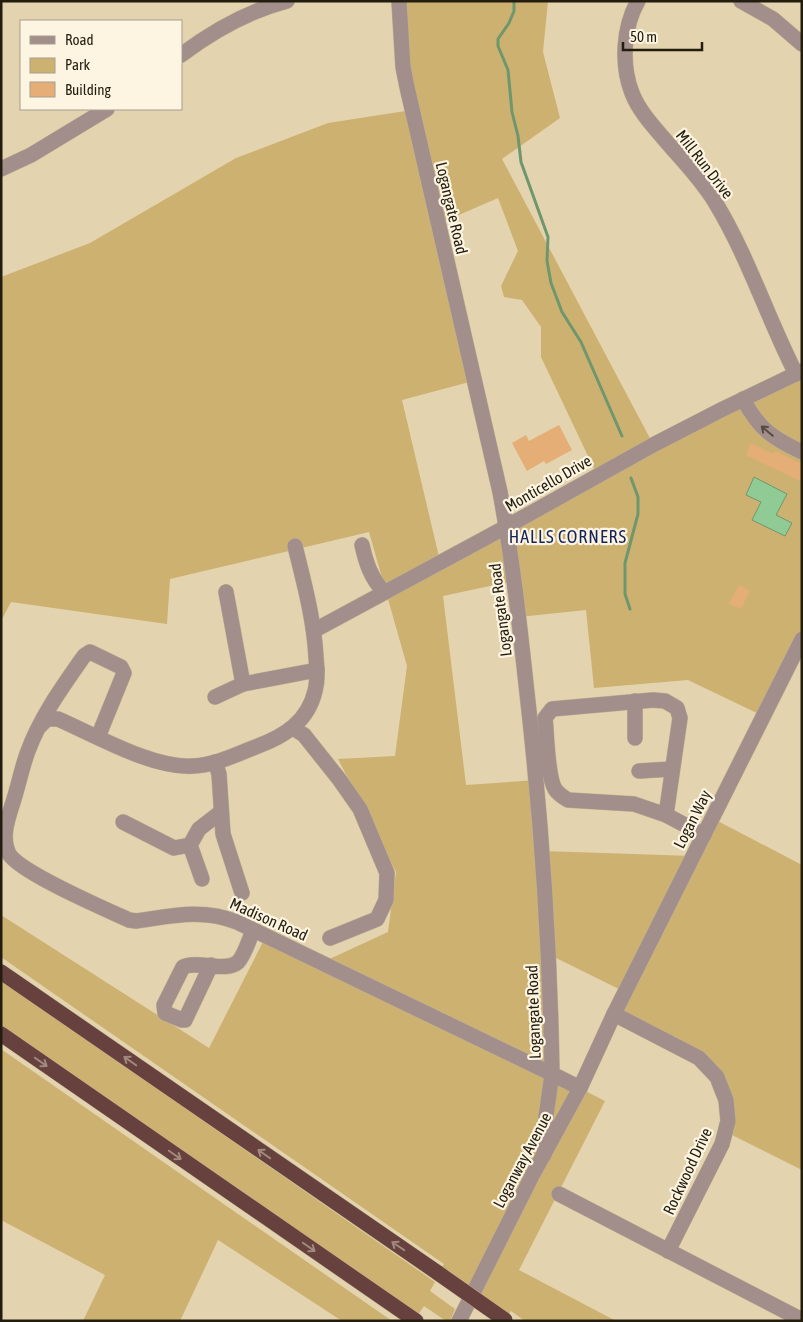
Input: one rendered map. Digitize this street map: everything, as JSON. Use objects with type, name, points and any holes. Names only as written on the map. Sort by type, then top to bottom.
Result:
[{"type":"highway","points":[[1,972],[506,1320]]},
{"type":"highway","points":[[1,1034],[416,1321]]},
{"type":"street","points":[[182,54],[225,26],[287,1]]},
{"type":"street","name":"Logangate Road","points":[[399,1],[407,87],[506,527],[539,731],[540,817],[552,1074],[580,1088]]},
{"type":"street","name":"Mill Run Drive","points":[[638,1],[630,19],[625,58],[632,94],[654,128],[694,173],[715,202],[799,372]]},
{"type":"street","points":[[741,1],[773,19],[802,44]]},
{"type":"street","points":[[1,169],[31,155],[105,110]]},
{"type":"street","name":"Monticello Drive","points":[[315,630],[506,527],[597,475],[799,372]]},
{"type":"street","points":[[743,399],[758,424],[779,441],[802,452]]},
{"type":"street","points":[[362,545],[372,577],[384,592]]},
{"type":"street","points":[[40,726],[48,719],[54,718],[142,757],[163,763],[193,766],[215,762],[273,741],[293,728],[304,715],[312,700],[317,670],[315,630],[295,546]]},
{"type":"street","points":[[226,592],[243,684]]},
{"type":"street","name":"Logan Way","points":[[614,1014],[802,639]]},
{"type":"street","name":"Madison Road","points":[[98,737],[124,673],[121,668],[90,652],[84,656],[54,700],[28,751],[3,832],[9,854],[23,867],[129,920],[136,921],[195,913],[212,914],[228,918],[318,960],[484,1043],[552,1074]]},
{"type":"street","points":[[215,697],[243,684],[317,670]]},
{"type":"street","points":[[666,815],[680,718],[677,708],[664,701],[552,709],[539,731],[551,780],[555,790],[561,796],[568,800],[634,804],[666,815],[704,835]]},
{"type":"street","points":[[635,702],[635,738]]},
{"type":"street","points":[[293,728],[304,735],[360,809],[387,873],[386,900],[377,919],[330,938]]},
{"type":"street","points":[[215,762],[219,774],[223,834],[242,893]]},
{"type":"street","points":[[639,771],[672,769]]},
{"type":"street","points":[[202,880],[190,845],[199,829],[221,812]]},
{"type":"street","points":[[123,822],[174,848],[190,845]]},
{"type":"street","points":[[211,966],[233,965],[238,962],[254,930]]},
{"type":"street","name":"Loganway Avenue","points":[[459,1321],[580,1088],[614,1014]]},
{"type":"street","name":"Rockwood Drive","points":[[614,1014],[699,1058],[717,1077],[726,1100],[728,1121],[722,1144],[668,1251]]},
{"type":"street","points":[[544,1155],[546,1116],[552,1074]]},
{"type":"street","points":[[558,1194],[802,1320]]},
{"type":"green space","points":[[399,1],[548,1],[543,52],[560,118],[502,159],[653,444],[802,371],[802,639],[763,716],[688,680],[594,688],[586,610],[519,617],[514,581],[443,596],[466,785],[537,780],[543,851],[693,856],[712,818],[802,865],[802,1170],[726,1132],[717,1077],[614,1014],[625,992],[548,954],[552,1074],[605,1101],[519,1270],[616,1321],[525,1321],[511,1311],[505,1320],[438,1273],[444,1264],[1,957],[1,915],[209,1048],[266,936],[323,962],[388,932],[396,872],[338,759],[395,756],[407,666],[369,532],[170,579],[167,624],[11,602],[1,621],[1,277],[90,243],[236,158],[328,123],[412,110]],"holes":[[[498,198],[518,251],[501,286],[504,297],[522,300],[541,327],[541,357],[597,475],[440,561],[402,400],[473,381],[438,224]]]},
{"type":"green space","points":[[1,980],[435,1282],[430,1291],[455,1309],[450,1321],[446,1321],[424,1306],[418,1315],[1,1025]]},
{"type":"green space","points":[[1,1049],[392,1321],[342,1321],[218,1240],[180,1321],[83,1321],[105,1275],[1,1220]]},
{"type":"shaded area","points":[[754,477],[787,494],[776,515],[792,523],[785,536],[752,520],[761,502],[746,495]]},
{"type":"building","points":[[559,425],[572,450],[546,464],[544,461],[527,471],[512,443],[526,435],[529,441]]},
{"type":"building","points":[[751,443],[773,454],[775,451],[802,464],[802,482],[746,455]]},
{"type":"building","points":[[739,585],[750,591],[741,609],[729,604]]},
{"type":"waterway","points":[[514,1],[514,11],[509,23],[498,39],[498,46],[508,70],[512,112],[518,136],[521,162],[548,237],[547,261],[551,283],[562,312],[581,342],[622,436]]},
{"type":"waterway","points":[[630,609],[625,594],[625,563],[638,514],[638,497],[631,478]]},
{"type":"district","name":"HALLS CORNERS","points":[[568,536]]}]
